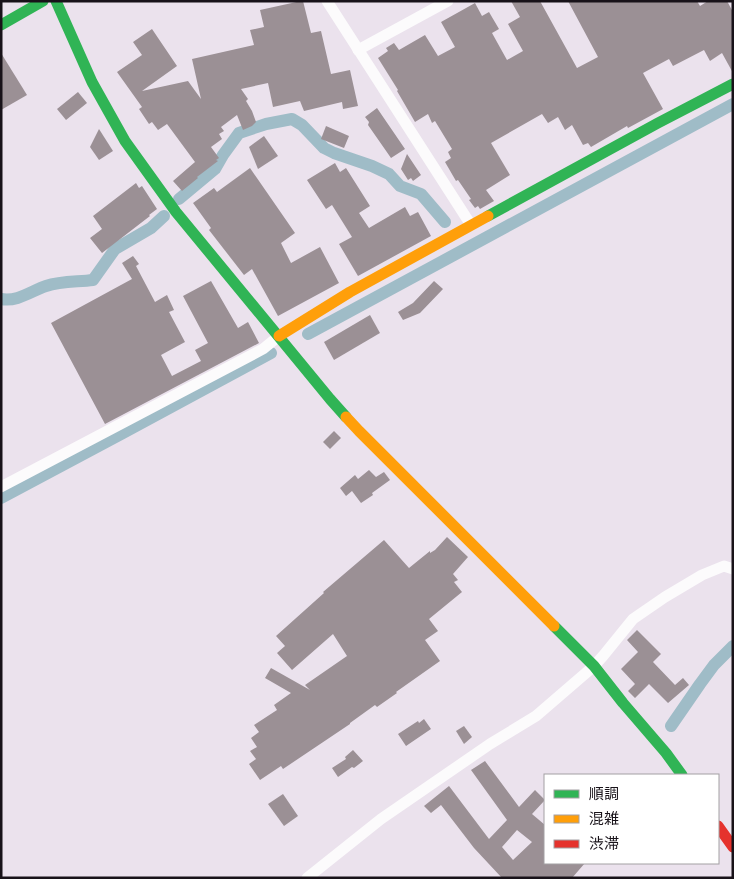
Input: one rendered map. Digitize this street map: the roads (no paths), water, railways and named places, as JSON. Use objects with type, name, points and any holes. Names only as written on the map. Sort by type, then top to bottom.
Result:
[{"type":"street","points":[[1,25],[43,1]]},
{"type":"street","points":[[56,1],[92,82],[125,141],[176,212],[330,399],[359,431],[594,666],[681,774]]},
{"type":"street","points":[[327,1],[471,225]]},
{"type":"street","points":[[358,50],[448,1]]},
{"type":"street","points":[[1,487],[263,348],[350,292],[658,123],[733,84]]},
{"type":"street","points":[[307,878],[381,819],[536,716],[594,666],[633,619],[702,575],[724,566],[733,569]]},
{"type":"street","points":[[719,827],[733,847]]},
{"type":"waterway","points":[[308,334],[733,104]]},
{"type":"waterway","points":[[179,199],[215,169],[239,133],[266,124],[292,119],[302,125],[324,148],[389,174],[400,186],[421,194],[445,222]]},
{"type":"waterway","points":[[1,299],[19,298],[52,284],[93,280],[115,249],[151,228],[164,216]]},
{"type":"waterway","points":[[1,498],[271,353]]},
{"type":"waterway","points":[[671,726],[714,665],[733,646]]}]
